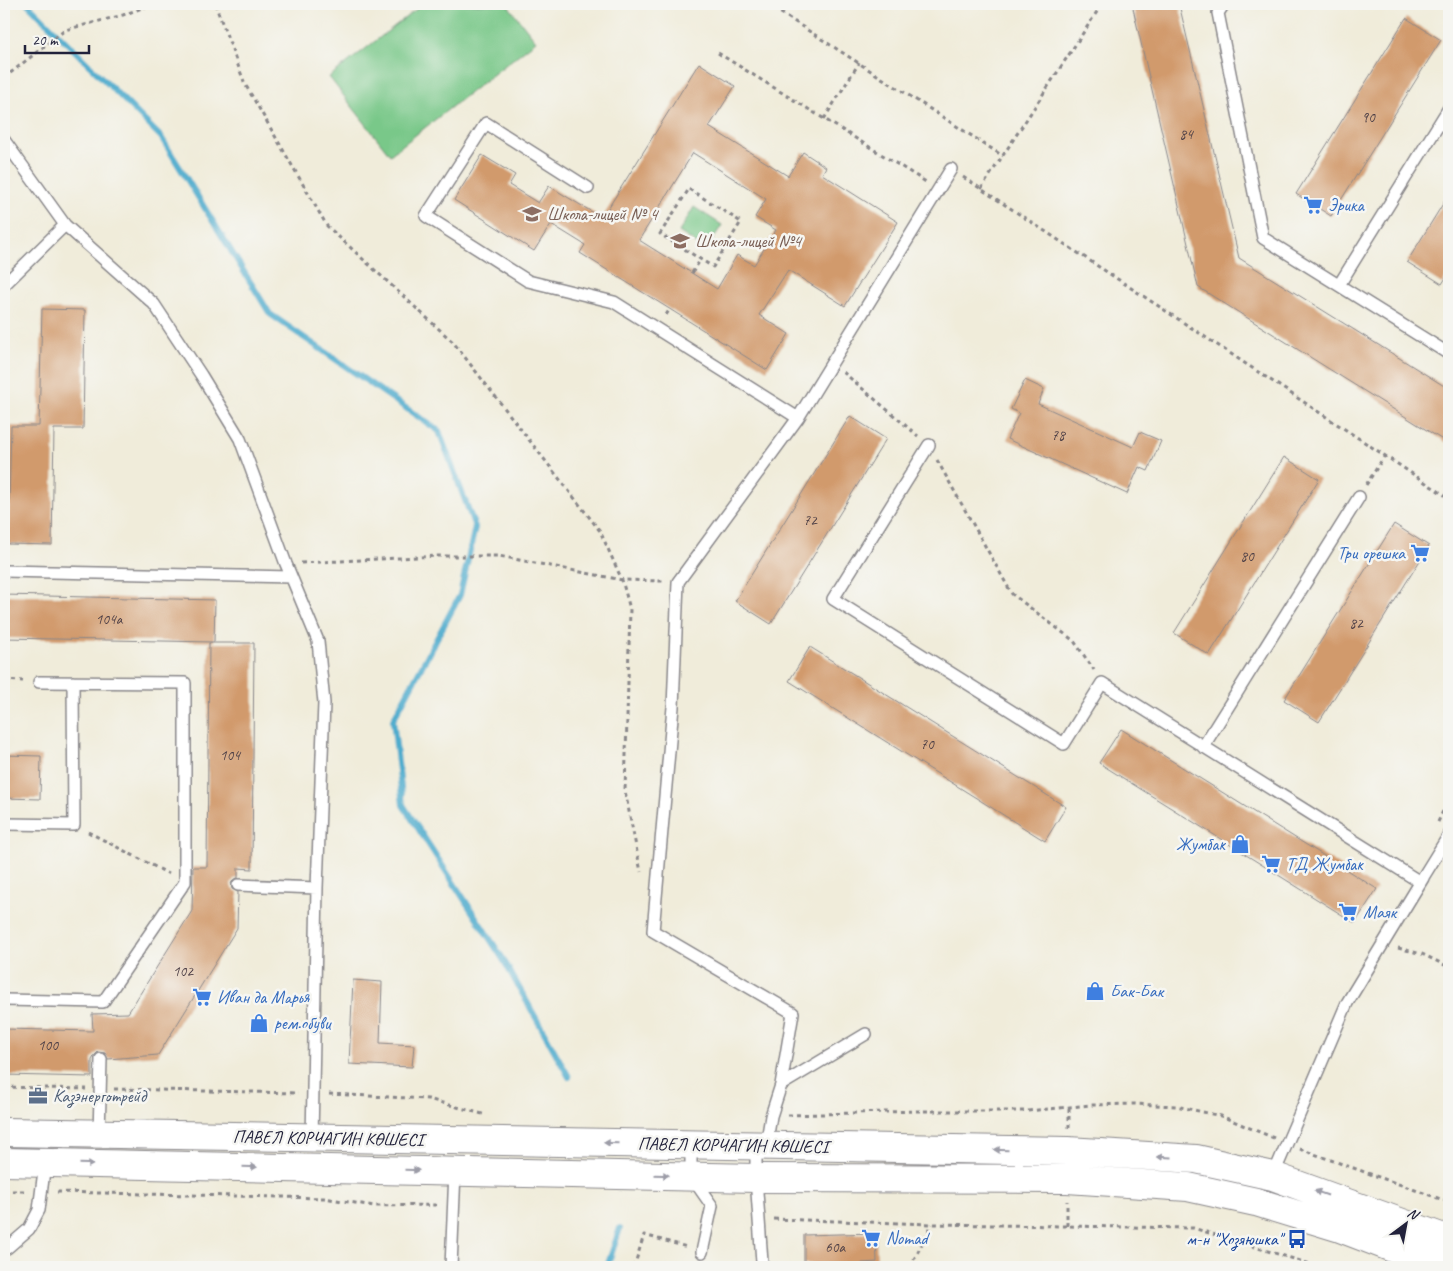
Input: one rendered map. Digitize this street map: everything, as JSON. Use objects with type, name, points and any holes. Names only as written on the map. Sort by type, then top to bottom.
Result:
[{"type":"street","name":"ПАВЕЛ КОРЧАГИН КӨШЕСІ","points":[[4,1132],[1068,1151],[1196,1160],[1273,1176],[1349,1202],[1449,1240]]},
{"type":"street","name":"ПАВЕЛ КОРЧАГИН КӨШЕСІ","points":[[4,1162],[756,1178],[1067,1179],[1188,1186],[1256,1202],[1340,1228],[1442,1267]]},
{"type":"street","points":[[1340,1228],[1349,1202]]},
{"type":"lane","points":[[1224,4],[1218,13],[1264,238],[1449,354]]},
{"type":"lane","points":[[1339,285],[1449,108]]},
{"type":"lane","points":[[588,188],[486,123],[426,216],[528,280],[614,302],[798,418]]},
{"type":"lane","points":[[4,140],[65,225],[154,304],[201,375],[240,439],[286,564],[318,641],[324,702],[317,888],[312,1138]]},
{"type":"lane","points":[[762,1262],[756,1178],[761,1146],[780,1085],[793,1013],[653,931],[673,707],[678,582],[798,418],[951,170]]},
{"type":"lane","points":[[4,285],[65,225]]},
{"type":"lane","points":[[929,446],[833,599],[1064,744],[1102,683],[1420,882],[1426,872]]},
{"type":"lane","points":[[1203,746],[1359,496]]},
{"type":"lane","points":[[4,571],[291,576]]},
{"type":"lane","points":[[39,682],[186,683],[189,882],[103,1002],[102,1014]]},
{"type":"lane","points":[[4,824],[74,824],[73,682]]},
{"type":"lane","points":[[1273,1176],[1347,1003],[1449,835]]},
{"type":"lane","points":[[238,885],[317,888]]},
{"type":"lane","points":[[4,1000],[103,1002]]},
{"type":"lane","points":[[780,1085],[866,1034]]},
{"type":"lane","points":[[99,1134],[102,1060]]},
{"type":"lane","points":[[690,1145],[691,1176],[712,1206],[702,1252]]},
{"type":"lane","points":[[4,1249],[29,1229],[40,1210],[45,1163]]},
{"type":"lane","points":[[452,1267],[456,1171]]},
{"type":"path","points":[[4,78],[65,30],[123,15],[153,4]]},
{"type":"path","points":[[216,4],[245,84],[326,226],[453,342],[600,532],[622,580],[630,609],[625,791],[642,875]]},
{"type":"path","points":[[766,4],[1003,156]]},
{"type":"path","points":[[981,189],[1102,4]]},
{"type":"path","points":[[718,53],[939,190]]},
{"type":"path","points":[[824,119],[859,63]]},
{"type":"path","points":[[951,170],[1449,498]]},
{"type":"path","points":[[688,189],[741,222],[713,267],[701,259],[660,234],[688,189]]},
{"type":"path","points":[[692,273],[701,259]]},
{"type":"path","points":[[832,362],[929,446],[1012,594],[1074,641],[1102,683]]},
{"type":"path","points":[[1359,496],[1385,455]]},
{"type":"path","points":[[286,564],[438,556],[499,556],[622,580],[678,582]]},
{"type":"path","points":[[74,824],[189,882]]},
{"type":"path","points":[[4,1087],[428,1098]]},
{"type":"path","points":[[4,1191],[324,1198],[374,1206],[454,1204]]},
{"type":"path","points":[[759,1218],[932,1224],[1193,1228],[1320,1267]]},
{"type":"path","points":[[910,1267],[932,1224]]},
{"type":"path","points":[[634,1267],[644,1235],[702,1252]]},
{"type":"green space","points":[[423,4],[507,4],[536,41],[390,155],[329,77]]},
{"type":"green space","points":[[694,207],[722,225],[706,250],[679,232]]},
{"type":"building","points":[[1132,4],[1179,4],[1239,258],[1449,389],[1449,444],[1198,287]]},
{"type":"building","points":[[1406,18],[1441,40],[1331,216],[1296,194]]},
{"type":"building","name":"Школа-лицей № 4","points":[[699,63],[735,86],[709,127],[788,176],[803,152],[826,167],[822,174],[898,222],[845,306],[788,270],[759,315],[789,334],[767,370],[580,253],[585,245],[551,224],[534,251],[454,200],[482,155],[515,175],[509,185],[538,203],[549,186],[602,218]],"holes":[[[693,153],[766,199],[755,217],[776,230],[754,265],[737,255],[717,289],[639,240]]]},
{"type":"building","points":[[1449,194],[1449,273],[1442,284],[1407,262]]},
{"type":"building","points":[[42,309],[85,310],[83,429],[54,429],[52,545],[8,544],[11,426],[39,426]]},
{"type":"building","points":[[1025,380],[1044,389],[1038,404],[1133,447],[1140,432],[1161,441],[1148,471],[1139,467],[1127,494],[1007,439],[1019,413],[1011,409]]},
{"type":"building","points":[[850,416],[886,439],[771,624],[735,601]]},
{"type":"building","points":[[1284,457],[1319,479],[1209,655],[1174,633]]},
{"type":"building","points":[[1394,524],[1429,546],[1319,722],[1284,700]]},
{"type":"building","points":[[4,595],[215,600],[214,642],[4,638]]},
{"type":"building","points":[[209,643],[254,643],[252,869],[238,868],[238,878],[234,879],[231,884],[232,889],[238,892],[237,928],[158,1055],[108,1059],[105,1053],[98,1052],[92,1060],[92,1077],[4,1075],[4,1029],[93,1031],[92,1014],[128,1013],[192,911],[193,867],[207,867]]},
{"type":"building","points":[[810,647],[1066,807],[1045,841],[789,681]]},
{"type":"building","points":[[1121,729],[1377,889],[1355,923],[1099,763]]},
{"type":"building","points":[[4,755],[41,756],[40,799],[4,798]]},
{"type":"building","points":[[353,980],[382,982],[380,1043],[414,1045],[412,1067],[349,1064]]},
{"type":"building","points":[[876,1233],[877,1262],[862,1263],[862,1267],[820,1267],[820,1264],[804,1264],[804,1235]]},
{"type":"waterway","points":[[28,4],[161,137],[270,314],[439,431],[475,527],[460,595],[393,720],[403,805],[503,959],[569,1077]]},
{"type":"waterway","points":[[607,1267],[620,1228]]},
{"type":"place","name":"Эрика","points":[[1313,205]]},
{"type":"place","name":"Школа-лицей № 4","points":[[532,214]]},
{"type":"place","name":"Школа-лицей №4","points":[[680,241]]},
{"type":"place","name":"Три орешка","points":[[1420,553]]},
{"type":"place","name":"Жумбак","points":[[1240,844]]},
{"type":"place","name":"ТД Жумбак","points":[[1271,864]]},
{"type":"place","name":"Маяк","points":[[1348,912]]},
{"type":"place","name":"Бак-Бак","points":[[1095,991]]},
{"type":"place","name":"Иван да Марья","points":[[202,997]]},
{"type":"place","name":"рем.обуви","points":[[259,1023]]},
{"type":"place","name":"Казэнерготрейд","points":[[38,1096]]},
{"type":"place","name":"Nomad","points":[[871,1238]]},
{"type":"place","name":"м-н \"Хозяюшка\"","points":[[1297,1239]]}]
